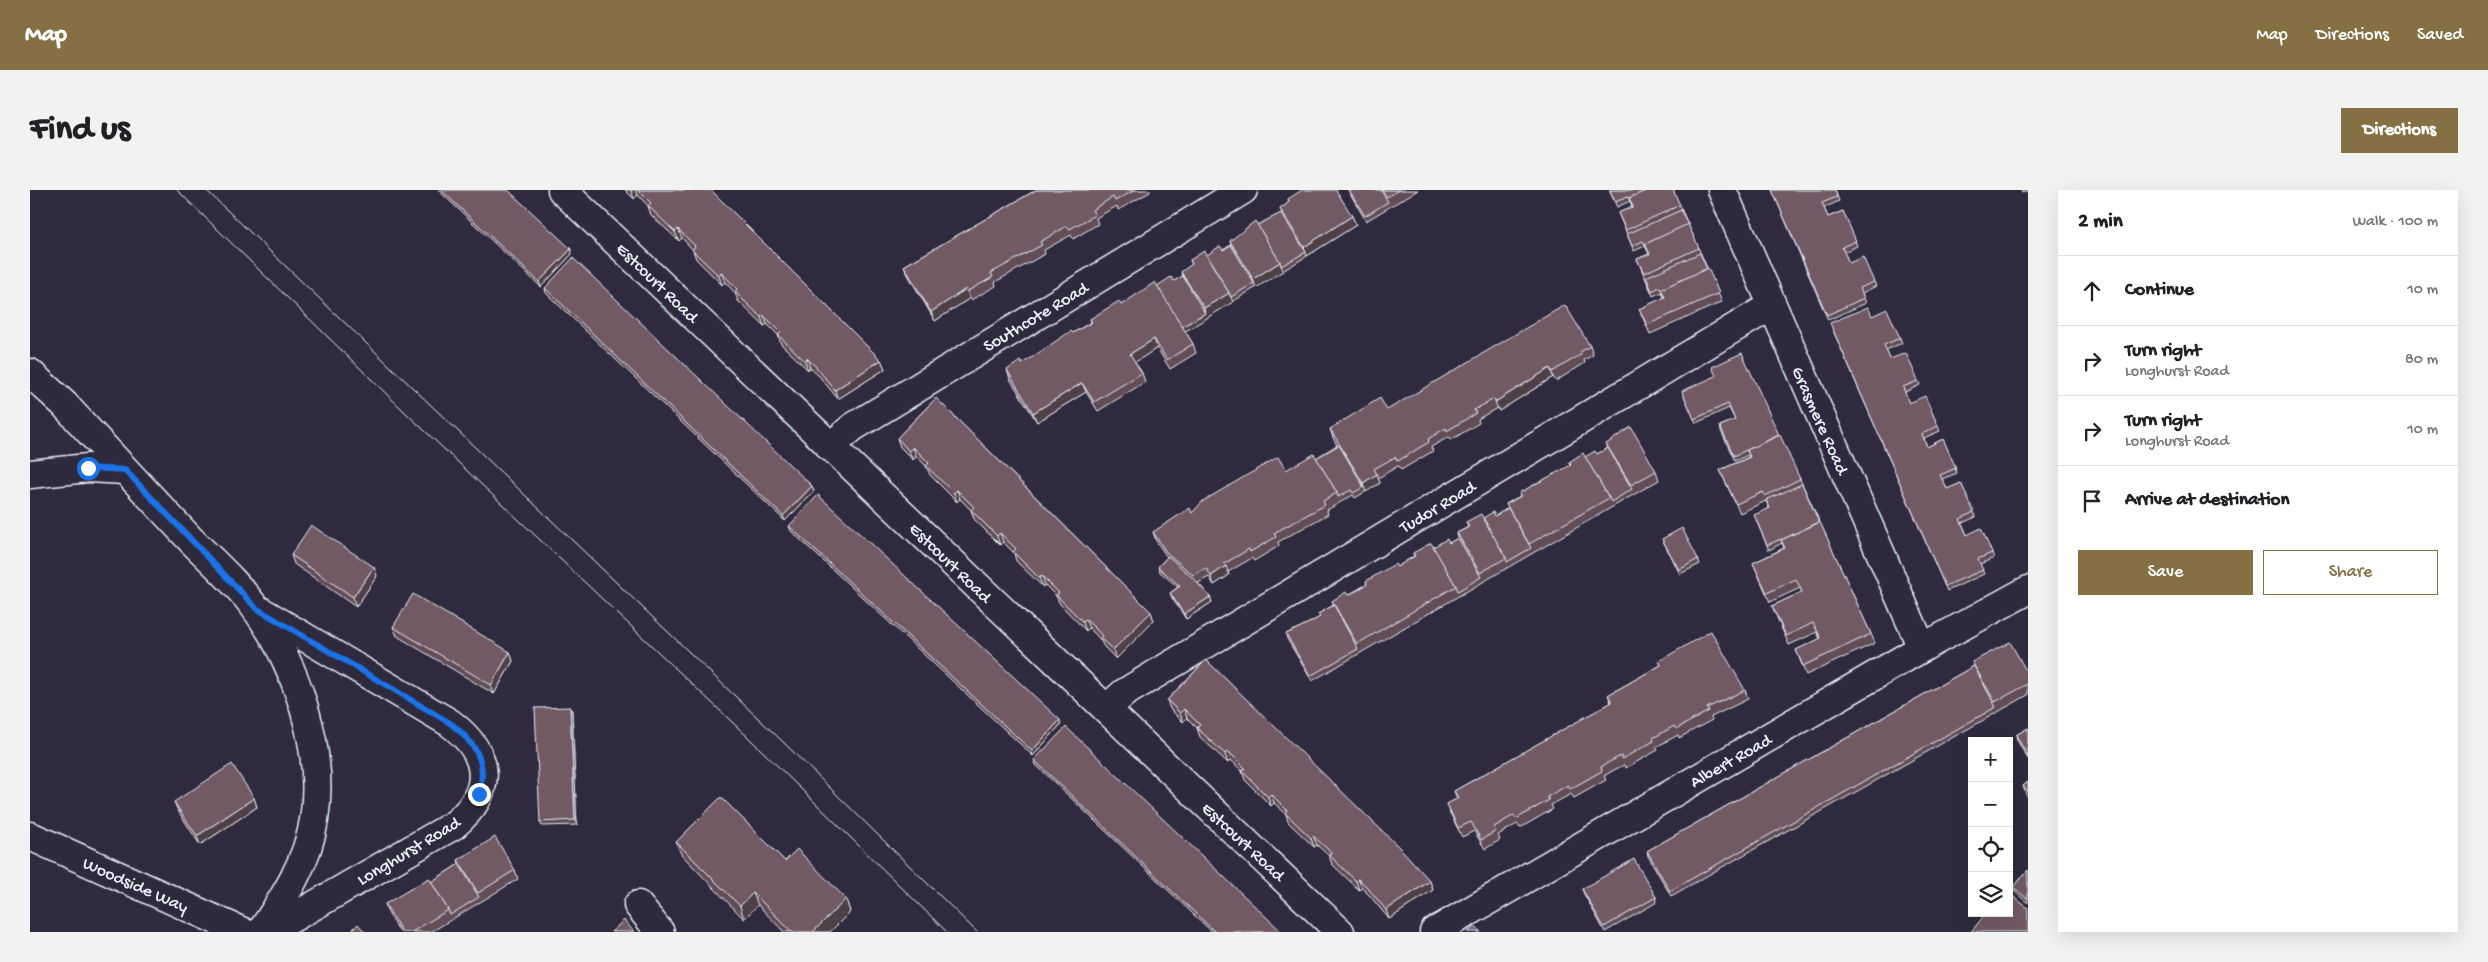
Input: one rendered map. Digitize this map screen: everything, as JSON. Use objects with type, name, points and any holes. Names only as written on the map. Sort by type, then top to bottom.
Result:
[{"type":"street","name":"Estcourt Road","points":[[562,190],[1340,932]]},
{"type":"street","name":"Southcote Road","points":[[830,446],[853,427],[1243,190]]},
{"type":"street","name":"Grasmere Road","points":[[1722,190],[1771,306],[1922,648]]},
{"type":"street","name":"Tudor Road","points":[[1106,710],[1124,693],[1771,306]]},
{"type":"street","name":"Longhurst Road","points":[[30,374],[64,404],[256,608],[281,650],[299,696],[312,738],[318,780],[314,821],[303,861],[282,901],[261,932]]},
{"type":"street","points":[[30,474],[88,468],[125,470]]},
{"type":"street","name":"Albert Road","points":[[1434,932],[1922,648],[2025,600]]},
{"type":"street","name":"Longhurst Road","points":[[256,608],[450,723],[468,737],[482,762],[483,779],[470,812],[454,825],[268,932]]},
{"type":"street","name":"Woodside Way","points":[[30,836],[243,932]]},
{"type":"street","points":[[638,905],[660,932]]},
{"type":"building","points":[[441,190],[508,190],[571,249],[539,282]]},
{"type":"building","points":[[638,190],[711,190],[881,360],[835,390],[807,358],[805,361],[778,335],[781,332],[763,315],[761,317],[735,292],[737,289],[721,272],[719,276],[692,250],[695,246],[678,229],[675,232],[648,206],[651,203]]},
{"type":"building","points":[[1036,190],[1135,190],[1115,201],[1113,197],[1092,210],[1095,215],[1070,229],[1067,226],[1040,242],[1042,245],[991,273],[993,277],[968,291],[966,289],[931,312],[904,266]]},
{"type":"building","points":[[1302,190],[1336,190],[1352,216],[1304,247],[1280,209],[1289,202],[1288,199]]},
{"type":"building","points":[[1349,190],[1381,190],[1388,202],[1365,216]]},
{"type":"building","points":[[1382,190],[1399,190],[1387,197]]},
{"type":"building","points":[[1610,190],[1648,190],[1629,198],[1631,203],[1628,197],[1615,202]]},
{"type":"building","points":[[1648,190],[1673,190],[1680,205],[1626,230],[1618,213],[1633,207],[1629,198]]},
{"type":"building","points":[[1772,190],[1835,190],[1837,197],[1822,203],[1828,217],[1843,211],[1856,241],[1842,247],[1849,263],[1863,257],[1874,282],[1860,288],[1864,298],[1827,315]]},
{"type":"building","points":[[1681,210],[1688,225],[1645,244],[1647,248],[1643,241],[1632,246],[1627,234]]},
{"type":"building","points":[[1281,213],[1306,252],[1281,266],[1257,225]]},
{"type":"building","points":[[1255,221],[1280,262],[1253,279],[1230,241]]},
{"type":"building","points":[[1688,224],[1699,248],[1644,273],[1637,259],[1650,254],[1645,244]]},
{"type":"building","points":[[1231,245],[1254,283],[1231,297],[1207,255],[1220,246],[1223,250]]},
{"type":"building","points":[[1204,251],[1229,293],[1204,308],[1181,272],[1192,264],[1190,260]]},
{"type":"building","points":[[1700,253],[1707,269],[1661,289],[1660,287],[1652,291],[1646,277]]},
{"type":"building","points":[[573,258],[812,486],[783,516],[545,288]]},
{"type":"building","points":[[1708,268],[1719,293],[1647,325],[1639,309],[1665,297],[1661,289]]},
{"type":"building","points":[[1183,276],[1205,313],[1182,327],[1157,286],[1171,277],[1174,281]]},
{"type":"building","points":[[1155,282],[1193,344],[1167,360],[1154,339],[1130,354],[1142,373],[1094,402],[1082,383],[1033,413],[1007,370],[1020,361],[1022,364],[1071,331],[1073,333],[1092,322],[1090,319],[1119,301],[1121,305]]},
{"type":"building","points":[[1565,305],[1590,346],[1580,352],[1582,354],[1552,372],[1550,368],[1495,402],[1494,399],[1474,410],[1476,413],[1447,431],[1446,428],[1428,439],[1429,442],[1398,461],[1395,457],[1374,469],[1377,474],[1363,483],[1330,429],[1380,398],[1387,410]]},
{"type":"building","points":[[1868,307],[1872,316],[1887,309],[1900,338],[1884,345],[1890,359],[1906,353],[1918,381],[1903,387],[1909,403],[1925,396],[1938,426],[1922,434],[1927,447],[1943,439],[1956,468],[1940,475],[1947,489],[1961,483],[1974,512],[1960,519],[1967,535],[1981,528],[1992,553],[1978,559],[1983,570],[1945,586],[1830,323]]},
{"type":"building","points":[[1742,353],[1779,435],[1747,450],[1749,454],[1746,450],[1734,456],[1720,426],[1735,420],[1728,404],[1694,419],[1682,391],[1716,376],[1712,367]]},
{"type":"building","points":[[936,398],[1151,612],[1113,650],[1100,638],[1102,636],[1094,627],[1085,619],[1083,622],[1056,595],[1059,593],[1042,576],[1039,578],[1013,552],[1016,549],[1000,533],[997,536],[971,510],[974,507],[957,490],[954,493],[926,466],[929,463],[913,447],[909,451],[897,438]]},
{"type":"building","points":[[1631,427],[1656,471],[1631,485],[1606,444]]},
{"type":"building","points":[[1780,435],[1800,479],[1765,496],[1763,492],[1736,504],[1720,470],[1750,457],[1747,450]]},
{"type":"building","points":[[1339,445],[1364,487],[1353,493],[1351,490],[1338,497],[1316,458]]},
{"type":"building","points":[[1608,448],[1632,489],[1611,502],[1585,457],[1595,451],[1597,454]]},
{"type":"building","points":[[1583,453],[1609,498],[1529,544],[1506,504],[1521,496],[1519,493],[1571,465],[1569,462]]},
{"type":"building","points":[[1314,454],[1337,493],[1323,501],[1325,505],[1274,533],[1276,537],[1250,552],[1249,549],[1224,564],[1226,566],[1211,576],[1206,568],[1193,575],[1166,552],[1153,532],[1190,508],[1192,513],[1203,501],[1278,457],[1286,470]]},
{"type":"building","points":[[1802,484],[1819,522],[1767,545],[1754,515],[1770,508],[1766,500]]},
{"type":"building","points":[[818,495],[1060,720],[1032,751],[789,526]]},
{"type":"building","points":[[1508,508],[1531,548],[1507,562],[1483,518],[1493,512],[1495,516]]},
{"type":"building","points":[[1481,514],[1506,558],[1480,573],[1457,533],[1469,527],[1466,522]]},
{"type":"building","points":[[1820,522],[1871,634],[1803,666],[1796,650],[1821,638],[1813,623],[1786,636],[1772,606],[1802,592],[1796,579],[1767,593],[1753,563],[1785,548],[1781,540]]},
{"type":"building","points":[[311,525],[374,567],[353,597],[291,555]]},
{"type":"building","points":[[1682,528],[1698,559],[1679,570],[1662,539]]},
{"type":"building","points":[[1458,538],[1481,577],[1458,591],[1433,547],[1447,539],[1449,543]]},
{"type":"building","points":[[1431,543],[1456,586],[1357,644],[1332,601],[1346,592],[1348,595],[1358,590],[1367,584],[1366,581],[1395,564],[1397,567],[1415,556],[1413,553]]},
{"type":"building","points":[[1168,556],[1195,580],[1210,597],[1184,614],[1170,593],[1180,586],[1158,567]]},
{"type":"building","points":[[413,594],[510,652],[491,685],[393,627]]},
{"type":"building","points":[[1334,605],[1358,649],[1310,676],[1286,634],[1320,617],[1318,614]]},
{"type":"building","points":[[1711,631],[1745,690],[1707,708],[1709,711],[1676,729],[1674,726],[1653,738],[1654,741],[1622,759],[1621,756],[1611,761],[1601,767],[1602,771],[1570,789],[1568,785],[1547,797],[1549,800],[1516,819],[1514,815],[1494,827],[1496,831],[1481,840],[1471,822],[1458,828],[1447,804],[1458,798],[1454,791],[1612,702],[1608,695],[1661,665],[1659,661]]},
{"type":"building","points":[[2010,642],[2028,674],[2028,684],[1995,702],[1972,662]]},
{"type":"building","points":[[1206,660],[1402,850],[1430,881],[1386,910],[1367,887],[1358,879],[1356,881],[1329,855],[1332,853],[1313,836],[1311,838],[1285,813],[1287,810],[1271,794],[1268,797],[1242,771],[1245,768],[1228,751],[1225,754],[1197,728],[1200,725],[1184,709],[1180,713],[1167,700]]},
{"type":"building","points":[[1974,666],[1996,707],[1670,891],[1647,851]]},
{"type":"building","points":[[570,707],[575,820],[540,822],[535,708]]},
{"type":"building","points":[[1066,727],[1282,932],[1215,932],[1034,760]]},
{"type":"building","points":[[2028,728],[2028,757],[2016,735]]},
{"type":"building","points":[[232,764],[254,798],[197,836],[174,802]]},
{"type":"building","points":[[2028,782],[2028,792],[2023,786]]},
{"type":"building","points":[[721,797],[785,861],[797,849],[846,899],[813,932],[792,932],[753,893],[740,906],[676,842]]},
{"type":"building","points":[[495,837],[515,870],[478,893],[458,860]]},
{"type":"building","points":[[1634,859],[1656,897],[1604,927],[1582,889]]},
{"type":"building","points":[[459,864],[479,897],[450,915],[431,882]]},
{"type":"building","points":[[2028,870],[2028,899],[2013,888]]},
{"type":"building","points":[[429,878],[448,910],[412,932],[402,932],[385,904]]},
{"type":"building","points":[[2013,896],[2028,908],[2028,932],[1971,932],[1983,917],[2013,917]]},
{"type":"building","points":[[624,920],[634,932],[611,932]]},
{"type":"building","points":[[358,924],[365,932],[350,932]]},
{"type":"building","points":[[1475,927],[1481,932],[1467,932]]},
{"type":"tram line","points":[[177,190],[406,413],[750,739],[947,932]]},
{"type":"tram line","points":[[206,190],[781,740],[977,932]]},
{"type":"route","points":[[88,468],[125,470],[256,608],[450,723],[468,737],[482,762],[483,779],[479,794]]}]
